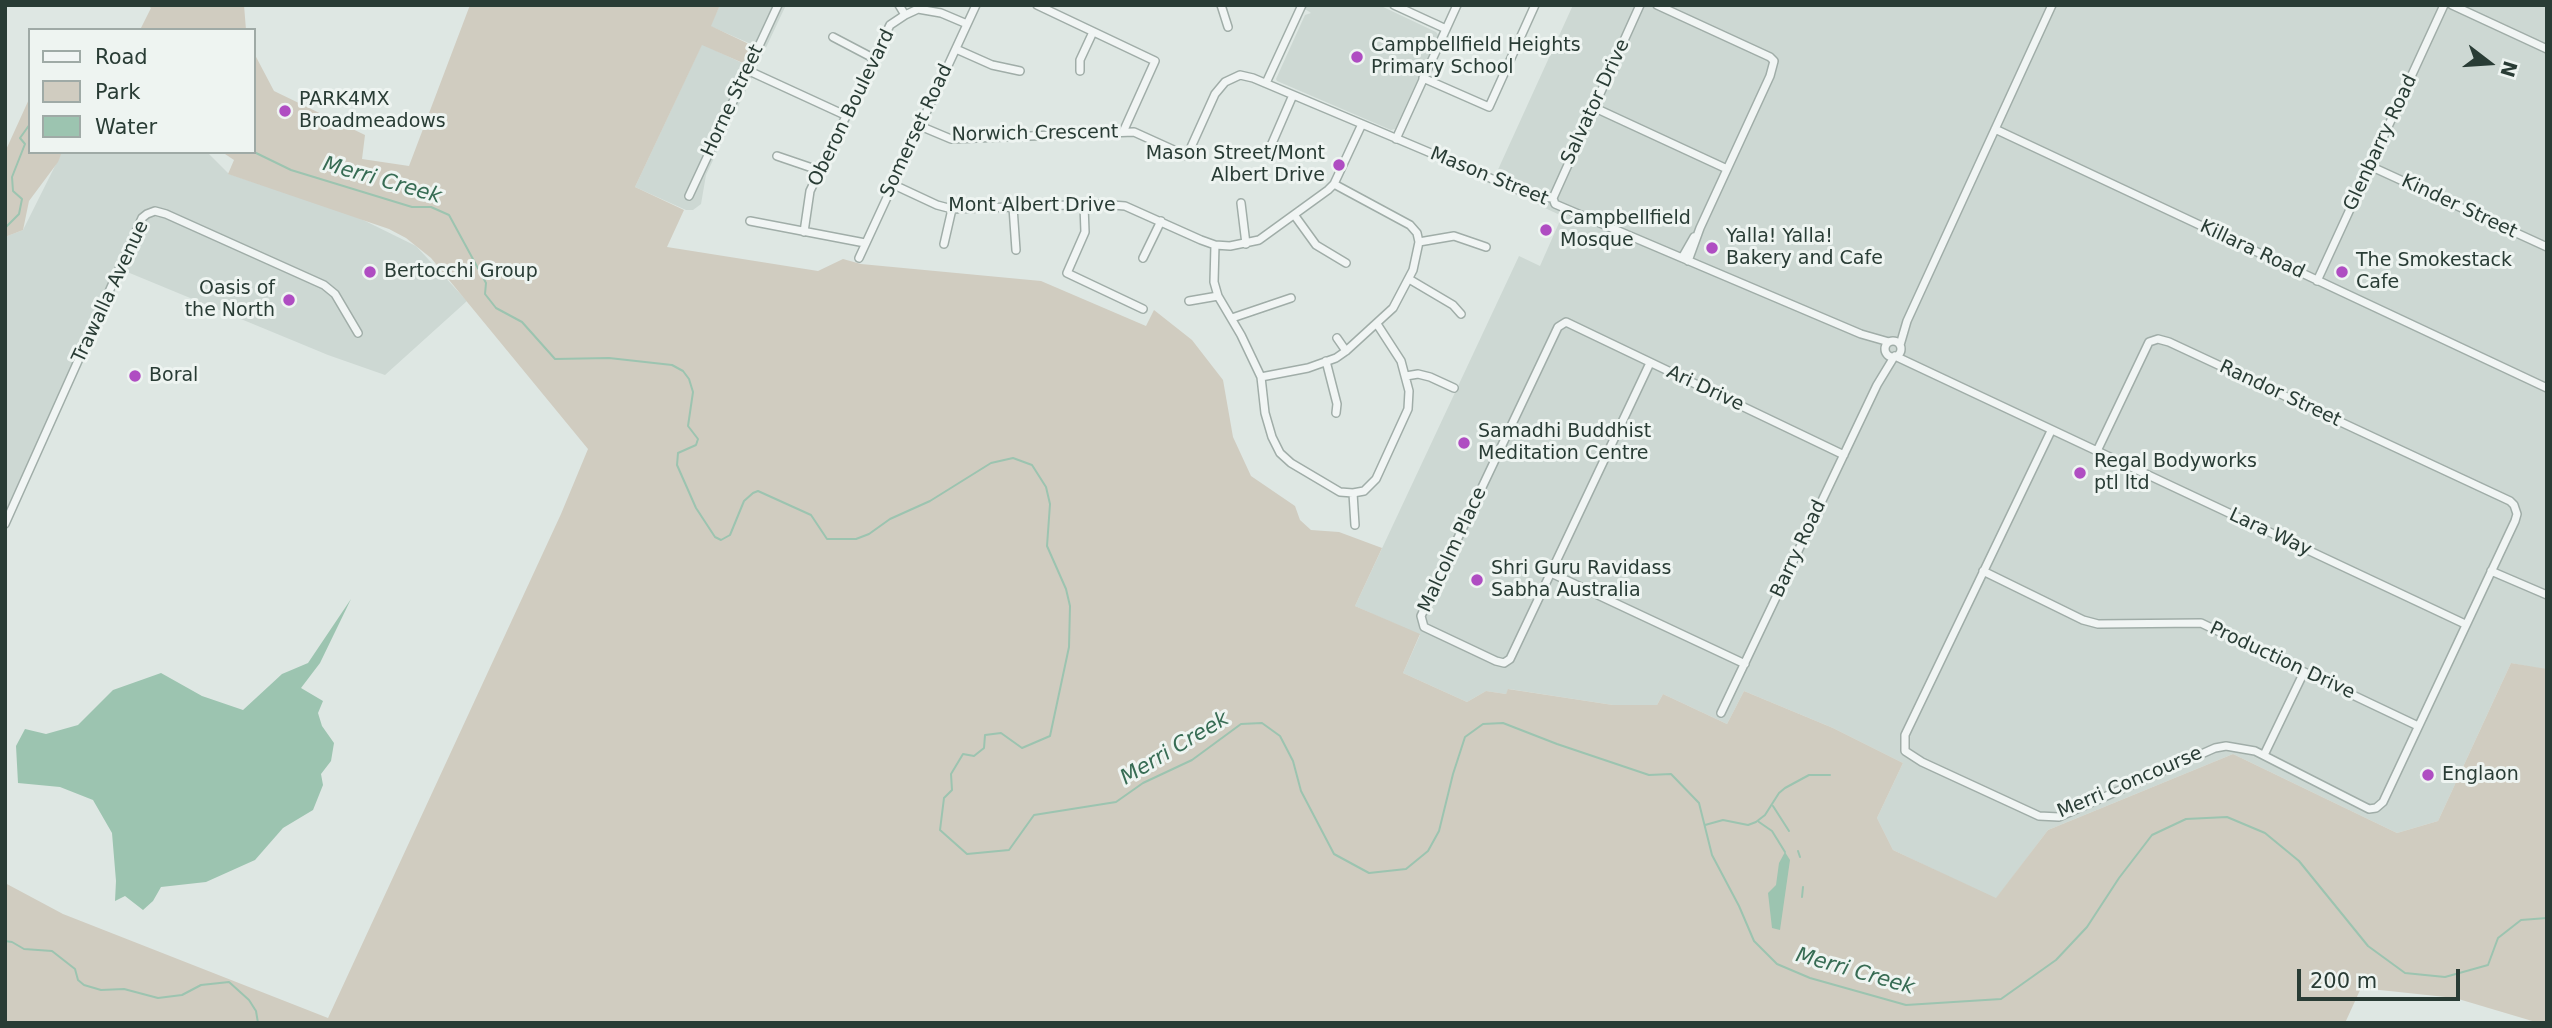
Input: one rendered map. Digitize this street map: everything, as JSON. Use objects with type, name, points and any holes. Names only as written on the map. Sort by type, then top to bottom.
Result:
[{"type":"street","name":"Horne Street","points":[[689,196],[778,5]]},
{"type":"street","points":[[899,5],[905,15]]},
{"type":"street","name":"Somerset Road","points":[[859,258],[976,5]]},
{"type":"street","points":[[1037,5],[1156,61],[1123,132]]},
{"type":"street","points":[[1221,5],[1228,27]]},
{"type":"street","points":[[1266,83],[1302,5]]},
{"type":"street","points":[[1394,5],[1446,29]]},
{"type":"street","points":[[1396,139],[1457,5]]},
{"type":"street","points":[[1423,78],[1489,107],[1535,5]]},
{"type":"street","name":"Salvator Drive","points":[[1553,198],[1640,5]]},
{"type":"street","points":[[1657,5],[1774,61],[1770,76],[1685,260]]},
{"type":"street","points":[[1923,369],[1900,347],[1906,321],[2052,5]]},
{"type":"street","name":"Glenbarry Road","points":[[2317,281],[2444,5]]},
{"type":"street","points":[[2452,5],[2547,49]]},
{"type":"street","name":"Oberon Boulevard","points":[[804,232],[808,198],[890,25],[918,9],[931,10],[967,24]]},
{"type":"street","points":[[1080,71],[1080,60],[1093,32]]},
{"type":"street","points":[[833,37],[873,58]]},
{"type":"street","points":[[956,49],[992,65],[1020,71]]},
{"type":"street","points":[[747,70],[847,116]]},
{"type":"street","name":"Norwich Crescent","points":[[920,126],[951,139],[1134,132],[1187,156],[1215,94],[1225,82],[1240,75],[1266,83]]},
{"type":"street","name":"Mason Street","points":[[1266,83],[1535,197],[1553,198],[1555,204],[1685,260],[1867,337],[1890,341],[1900,347]]},
{"type":"street","points":[[1270,148],[1293,95]]},
{"type":"street","points":[[1593,107],[1727,169]]},
{"type":"street","name":"Mont Albert Drive","points":[[892,184],[952,209],[1125,206],[1215,245],[1230,246],[1259,240],[1320,197],[1334,184],[1362,124]]},
{"type":"street","name":"Killara Road","points":[[1995,129],[2547,388]]},
{"type":"street","points":[[777,156],[821,172]]},
{"type":"street","name":"Kinder Street","points":[[2370,166],[2547,247]]},
{"type":"street","points":[[1261,377],[1308,368],[1346,351],[1394,308],[1418,257],[1417,233],[1410,225],[1334,184]]},
{"type":"street","points":[[1241,203],[1245,244]]},
{"type":"street","points":[[1084,205],[1085,232],[1067,273],[1143,309]]},
{"type":"street","points":[[1013,207],[1016,250]]},
{"type":"street","points":[[944,244],[952,209]]},
{"type":"street","name":"Trawalla Avenue","points":[[5,524],[141,222],[147,214],[155,211],[166,214],[329,288],[358,333]]},
{"type":"street","points":[[1295,216],[1316,244],[1346,263]]},
{"type":"street","points":[[750,221],[865,243]]},
{"type":"street","points":[[1143,258],[1161,221]]},
{"type":"street","points":[[1419,242],[1454,236],[1486,247]]},
{"type":"street","points":[[1215,245],[1214,282],[1218,296],[1261,377],[1267,421],[1280,453],[1291,463],[1340,492],[1364,491],[1376,479],[1405,416],[1409,391],[1406,376],[1401,360],[1377,324]]},
{"type":"street","points":[[1409,279],[1452,305],[1461,314]]},
{"type":"street","points":[[1189,300],[1218,296]]},
{"type":"street","points":[[1232,318],[1291,298]]},
{"type":"street","points":[[1890,341],[1906,321]]},
{"type":"street","name":"Ari Drive","points":[[1566,322],[1844,455]]},
{"type":"street","name":"Malcolm Place","points":[[1551,573],[1510,659],[1504,663],[1424,627],[1420,617],[1558,327],[1566,322]]},
{"type":"street","name":"Mason Street","points":[[1867,337],[1894,357]]},
{"type":"street","points":[[1337,338],[1346,351]]},
{"type":"street","name":"Randor Street","points":[[2097,451],[2149,342],[2158,340],[2169,342],[2510,501],[2516,509]]},
{"type":"street","name":"Barry Road","points":[[1877,385],[1890,341]]},
{"type":"street","name":"Barry Road","points":[[1721,713],[1877,385],[1900,352],[1900,347]]},
{"type":"street","points":[[1894,357],[1923,369]]},
{"type":"street","points":[[1326,361],[1337,404],[1336,414]]},
{"type":"street","points":[[1650,363],[1551,573],[1745,664]]},
{"type":"street","name":"Lara Way","points":[[1923,369],[2465,624]]},
{"type":"street","points":[[1406,376],[1418,374],[1454,388]]},
{"type":"street","name":"Merri Concourse","points":[[2051,431],[1905,735],[1905,751],[1922,762],[2039,816],[2059,817],[2215,748],[2239,746],[2264,755],[2369,809],[2376,808],[2383,802],[2515,521],[2516,509]]},
{"type":"street","points":[[1353,493],[1355,524]]},
{"type":"street","name":"Production Drive","points":[[1983,571],[2090,622],[2111,625],[2201,623],[2418,726]]},
{"type":"street","points":[[2491,571],[2547,596]]},
{"type":"street","points":[[2264,755],[2304,671]]},
{"type":"shaded area","points":[[720,5],[786,5],[706,175],[701,204],[693,210],[686,210],[635,187],[702,44],[742,63],[751,44],[710,26]]},
{"type":"shaded area","name":"Campbellfield Heights Primary School","points":[[1306,5],[1379,5],[1436,32],[1438,35],[1395,129],[1391,130],[1277,81],[1305,15],[1311,13],[1305,9]]},
{"type":"shaded area","points":[[1573,5],[2547,5],[2547,670],[2511,663],[2438,821],[2397,833],[2233,754],[2048,830],[1996,899],[1893,850],[1877,818],[1903,763],[1833,728],[1744,691],[1727,724],[1663,694],[1657,705],[1613,705],[1509,689],[1506,694],[1486,691],[1467,702],[1403,673],[1420,635],[1355,606],[1519,256],[1540,266],[1562,216],[1530,201],[1534,190],[1496,174]]},
{"type":"shaded area","points":[[61,154],[209,154],[229,174],[353,215],[416,246],[467,301],[385,375],[328,355],[120,269],[5,526],[5,237],[23,230]]},
{"type":"green space","points":[[147,5],[244,5],[246,28],[141,28],[151,8]]},
{"type":"green space","points":[[470,5],[720,5],[711,26],[751,45],[743,63],[702,45],[635,187],[684,210],[667,247],[818,271],[843,259],[861,264],[1041,281],[1146,326],[1154,310],[1192,340],[1223,380],[1233,437],[1251,476],[1295,506],[1300,520],[1311,530],[1339,532],[1382,548],[1355,606],[1420,634],[1403,673],[1467,702],[1486,691],[1506,694],[1508,689],[1613,705],[1657,705],[1663,694],[1727,724],[1744,691],[1833,728],[1903,763],[1877,818],[1893,850],[1996,898],[2048,830],[2233,754],[2397,833],[2438,821],[2511,663],[2547,669],[2547,1023],[2455,998],[2361,988],[2345,1023],[5,1023],[5,883],[63,914],[328,1018],[561,514],[588,449],[431,258],[406,238],[389,229],[228,174],[234,160],[225,154],[256,154],[256,57],[274,91],[365,135],[362,159],[409,166]]},
{"type":"green space","points":[[28,101],[28,154],[61,154],[29,201],[23,230],[5,237],[5,152]]},
{"type":"water","points":[[351,599],[320,663],[301,688],[323,701],[318,713],[322,726],[334,743],[331,761],[321,774],[323,785],[313,810],[283,828],[255,860],[206,882],[161,887],[153,901],[143,910],[125,896],[115,901],[112,833],[93,800],[60,787],[18,783],[16,746],[25,729],[46,734],[78,725],[113,690],[161,673],[202,696],[243,710],[282,674],[308,663]]},
{"type":"water","points":[[1785,852],[1790,860],[1780,930],[1772,928],[1768,893],[1776,885],[1779,863]]},
{"type":"waterway","name":"Merri Creek","points":[[5,228],[19,214],[22,199],[13,191],[12,177],[25,144],[20,138],[28,127]]},
{"type":"waterway","name":"Merri Creek","points":[[256,153],[291,170],[412,207],[431,207],[449,215],[486,283],[485,294],[496,308],[522,322],[555,359],[609,358],[672,365],[683,371],[693,392],[688,426],[698,439],[696,445],[678,453],[677,465],[696,508],[715,537],[721,540],[730,535],[744,501],[758,491],[811,515],[827,539],[856,539],[869,534],[890,519],[930,501],[991,463],[1013,458],[1032,465],[1046,487],[1050,504],[1047,546],[1066,589],[1070,606],[1069,647],[1050,736],[1022,748],[1001,733],[985,735],[984,748],[974,756],[963,754],[951,774],[952,790],[944,798],[940,830],[967,854],[1009,850],[1034,815],[1116,802],[1143,783],[1192,760],[1241,724],[1262,723],[1280,736],[1293,761],[1301,791],[1334,854],[1369,873],[1406,869],[1428,851],[1439,831],[1465,737],[1483,724],[1503,723],[1649,775],[1671,774],[1699,803],[1712,855],[1754,941],[1777,964],[1810,978],[1906,1005],[2001,999],[2056,960],[2087,927],[2119,878],[2152,835],[2186,819],[2227,817],[2265,833],[2299,861],[2368,946],[2405,973],[2445,977],[2488,965],[2498,938],[2521,920],[2547,918]]},
{"type":"waterway","points":[[1705,825],[1723,820],[1748,825],[1756,822],[1765,815],[1785,788],[1809,775],[1830,775]]},
{"type":"waterway","points":[[1773,806],[1789,831]]},
{"type":"waterway","points":[[1759,822],[1772,831],[1785,852]]},
{"type":"waterway","points":[[1798,851],[1800,857]]},
{"type":"waterway","points":[[1802,897],[1803,887]]},
{"type":"waterway","points":[[5,941],[24,949],[52,951],[75,969],[78,980],[84,985],[101,990],[124,989],[158,998],[182,995],[201,985],[229,982],[249,1000],[256,1011],[258,1023]]},
{"type":"place","name":"Campbellfield Heights Primary School","points":[[1357,57]]},
{"type":"place","name":"PARK4MX Broadmeadows","points":[[285,111]]},
{"type":"place","name":"Mason Street/Mont Albert Drive","points":[[1339,165]]},
{"type":"place","name":"Campbellfield Mosque","points":[[1546,230]]},
{"type":"place","name":"Yalla! Yalla! Bakery and Cafe","points":[[1712,248]]},
{"type":"place","name":"Bertocchi Group","points":[[370,272]]},
{"type":"place","name":"The Smokestack Cafe","points":[[2342,272]]},
{"type":"place","name":"Oasis of the North","points":[[289,300]]},
{"type":"place","name":"Boral","points":[[135,376]]},
{"type":"place","name":"Samadhi Buddhist Meditation Centre","points":[[1464,443]]},
{"type":"place","name":"Regal Bodyworks ptl ltd","points":[[2080,473]]},
{"type":"place","name":"Shri Guru Ravidass Sabha Australia","points":[[1477,580]]},
{"type":"place","name":"Englaon","points":[[2428,775]]}]
